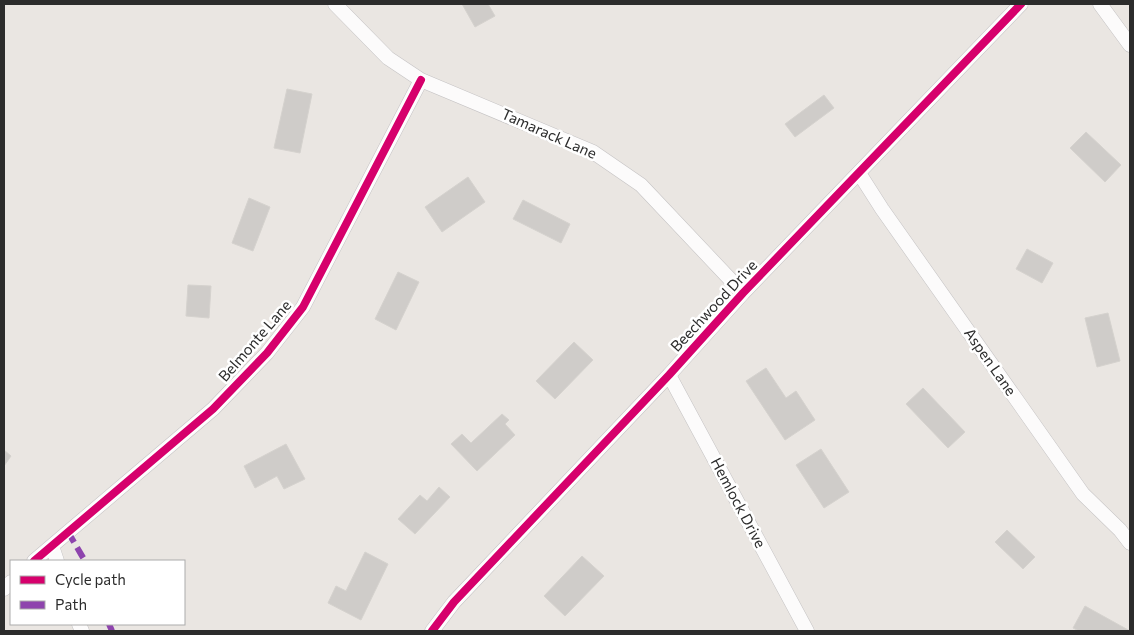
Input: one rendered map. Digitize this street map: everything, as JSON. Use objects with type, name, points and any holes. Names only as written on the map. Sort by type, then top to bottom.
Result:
[{"type":"street","name":"Tamarack Lane","points":[[335,4],[388,58],[421,80],[593,152],[641,184],[743,293]]},
{"type":"street","name":"Beechwood Drive","points":[[432,631],[454,602],[669,375],[743,293],[1021,4]]},
{"type":"street","points":[[1100,4],[1130,45]]},
{"type":"street","name":"Belmonte Lane","points":[[35,560],[213,409],[267,353],[303,307],[421,80]]},
{"type":"street","name":"Aspen Lane","points":[[859,173],[882,209],[1083,494],[1120,530],[1130,543]]},
{"type":"street","name":"Hemlock Drive","points":[[669,375],[806,631]]},
{"type":"street","points":[[52,546],[57,560]]},
{"type":"building","points":[[462,4],[488,4],[495,16],[475,27]]},
{"type":"building","points":[[287,89],[312,94],[300,153],[274,148]]},
{"type":"building","points":[[824,95],[834,108],[795,137],[785,124]]},
{"type":"building","points":[[1086,132],[1121,165],[1105,182],[1070,148]]},
{"type":"building","points":[[468,177],[485,202],[442,232],[425,207]]},
{"type":"building","points":[[249,198],[270,207],[253,251],[232,243]]},
{"type":"building","points":[[523,200],[570,224],[561,243],[513,219]]},
{"type":"building","points":[[1027,249],[1053,263],[1042,283],[1016,269]]},
{"type":"building","points":[[398,272],[419,282],[396,330],[375,319]]},
{"type":"building","points":[[188,285],[211,286],[209,318],[186,316]]},
{"type":"building","points":[[1108,313],[1120,361],[1097,367],[1085,318]]},
{"type":"building","points":[[574,342],[593,360],[555,399],[536,381]]},
{"type":"building","points":[[766,368],[786,398],[796,391],[815,420],[785,440],[746,381]]},
{"type":"building","points":[[923,388],[965,432],[948,448],[906,404]]},
{"type":"building","points":[[502,414],[509,420],[505,424],[515,435],[477,471],[451,444],[462,434],[471,443]]},
{"type":"building","points":[[286,444],[305,479],[284,489],[277,476],[255,488],[244,466]]},
{"type":"building","points":[[821,449],[849,492],[824,508],[796,465]]},
{"type":"building","points":[[4,450],[11,456],[4,466]]},
{"type":"building","points":[[439,487],[450,497],[415,534],[398,519],[420,495],[427,501]]},
{"type":"building","points":[[1007,530],[1035,557],[1023,569],[995,542]]},
{"type":"building","points":[[365,552],[388,564],[361,620],[328,603],[336,586],[346,591]]},
{"type":"building","points":[[582,556],[604,576],[565,616],[544,596]]},
{"type":"building","points":[[1085,606],[1130,631],[1079,631],[1073,628]]},
{"type":"marked path","points":[[68,532],[84,560]]},
{"type":"marked path","points":[[109,625],[112,631]]},
{"type":"cycle path","points":[[432,631],[454,602],[669,375],[743,293],[1021,4]]},
{"type":"cycle path","points":[[35,560],[213,409],[267,353],[303,307],[421,80]]}]
